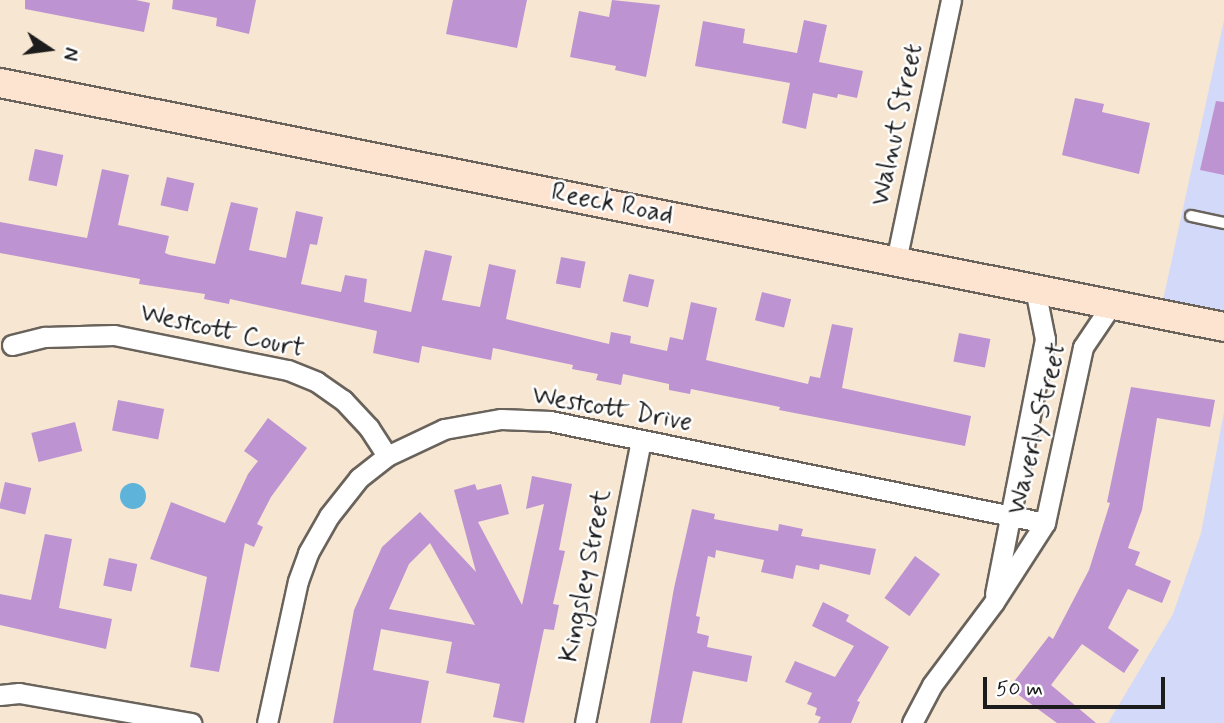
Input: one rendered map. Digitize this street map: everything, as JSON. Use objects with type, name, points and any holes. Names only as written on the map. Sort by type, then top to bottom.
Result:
[{"type":"street","name":"Walnut Street","points":[[897,261],[951,0]]},
{"type":"street","name":"Reeck Road","points":[[0,83],[1224,327]]},
{"type":"street","name":"Waverly Street","points":[[994,602],[1008,516],[1045,339],[1035,289]]},
{"type":"street","name":"Waverly Street","points":[[912,723],[949,660],[994,602],[1045,523],[1083,347],[1112,304]]},
{"type":"street","name":"Westcott Court","points":[[12,345],[45,337],[114,335],[288,370],[317,382],[343,400],[369,428],[387,456]]},
{"type":"street","name":"Westcott Drive","points":[[267,723],[298,581],[308,553],[329,516],[359,478],[387,456],[444,429],[501,419],[550,421],[1045,523]]},
{"type":"street","name":"Kingsley Street","points":[[585,723],[641,440]]},
{"type":"street","points":[[0,695],[19,693],[191,723]]},
{"type":"lane","points":[[1191,216],[1224,223]]},
{"type":"shaded area","points":[[1224,20],[1224,327],[1160,314]]},
{"type":"shaded area","points":[[1224,412],[1224,723],[1108,723],[1173,614],[1201,533]]},
{"type":"water","points":[[133,483],[142,487],[146,496],[142,505],[133,509],[124,505],[120,496],[124,487]]},
{"type":"building","points":[[25,0],[136,0],[150,3],[144,32],[25,9]]},
{"type":"building","points":[[173,0],[256,0],[249,34],[216,26],[217,18],[172,9]]},
{"type":"building","points":[[453,0],[527,0],[517,48],[446,34]]},
{"type":"building","points":[[612,0],[660,5],[646,77],[615,70],[616,66],[570,57],[579,11],[609,17]]},
{"type":"building","points":[[804,20],[827,25],[819,62],[863,71],[857,98],[838,94],[837,98],[813,93],[806,129],[782,123],[790,83],[695,66],[703,21],[745,29],[743,43],[797,53]]},
{"type":"building","points":[[1075,98],[1104,104],[1102,112],[1150,123],[1139,174],[1062,155]]},
{"type":"building","points":[[1216,101],[1224,102],[1224,175],[1200,170]]},
{"type":"building","points":[[35,149],[63,155],[57,186],[28,180]]},
{"type":"building","points":[[102,169],[129,175],[118,225],[169,236],[165,253],[215,264],[231,202],[258,208],[249,250],[286,258],[296,211],[323,217],[317,245],[310,244],[301,284],[341,292],[345,275],[367,279],[364,302],[411,312],[425,250],[452,256],[442,300],[480,307],[489,264],[516,270],[506,319],[609,344],[611,332],[631,336],[630,343],[667,351],[670,337],[683,340],[691,302],[717,308],[706,360],[808,384],[810,376],[820,378],[832,324],[853,328],[842,388],[971,416],[965,446],[779,410],[780,407],[691,389],[690,394],[669,390],[669,384],[623,374],[621,385],[596,380],[598,374],[572,369],[573,365],[493,348],[491,360],[422,346],[419,363],[373,353],[377,331],[230,299],[229,304],[204,299],[205,294],[139,284],[140,279],[0,253],[0,222],[87,238]]},
{"type":"building","points":[[167,177],[194,183],[188,212],[160,205]]},
{"type":"building","points":[[561,257],[586,262],[580,288],[556,284]]},
{"type":"building","points":[[629,274],[654,280],[648,307],[623,301]]},
{"type":"building","points":[[762,292],[791,299],[784,327],[755,320]]},
{"type":"building","points":[[959,333],[990,339],[985,368],[953,361]]},
{"type":"building","points":[[1131,387],[1215,400],[1210,427],[1157,418],[1142,510],[1128,548],[1140,552],[1135,565],[1171,581],[1162,603],[1128,589],[1108,628],[1139,650],[1124,673],[1082,644],[1051,685],[1096,723],[1057,723],[1009,688],[1049,636],[1053,639],[1089,570],[1110,503],[1107,502]]},
{"type":"building","points":[[118,400],[164,409],[158,439],[112,430]]},
{"type":"building","points":[[268,418],[307,448],[271,497],[257,524],[263,527],[254,547],[245,543],[219,672],[190,667],[207,577],[150,559],[171,502],[225,523],[248,474],[258,461],[244,451]]},
{"type":"building","points":[[75,422],[82,451],[39,462],[31,433]]},
{"type":"building","points":[[532,476],[572,484],[559,550],[565,551],[553,604],[559,605],[554,630],[544,629],[524,723],[493,717],[500,684],[446,673],[452,642],[381,629],[373,670],[429,681],[421,723],[333,723],[354,610],[382,547],[420,512],[476,572],[454,490],[475,484],[477,490],[501,484],[509,514],[478,522],[522,605],[544,504],[526,509]],"holes":[[[430,543],[475,625],[389,609],[409,564]]]},
{"type":"building","points":[[5,482],[31,488],[25,514],[0,509]]},
{"type":"building","points":[[692,509],[715,514],[714,519],[778,531],[779,524],[803,529],[801,536],[876,549],[870,575],[820,564],[819,570],[796,565],[793,579],[761,572],[764,560],[716,550],[715,558],[708,556],[696,616],[700,617],[697,633],[709,636],[707,647],[752,656],[747,682],[693,671],[682,723],[650,723],[674,588]]},
{"type":"building","points":[[45,534],[72,539],[59,608],[112,619],[106,649],[0,625],[0,594],[31,600]]},
{"type":"building","points":[[915,556],[940,574],[910,616],[884,598]]},
{"type":"building","points":[[109,558],[137,564],[132,591],[103,585]]},
{"type":"building","points":[[823,602],[849,615],[846,621],[889,647],[857,701],[860,702],[851,723],[818,723],[821,717],[815,715],[817,708],[807,704],[812,693],[785,682],[795,661],[835,677],[854,646],[812,626]]}]
